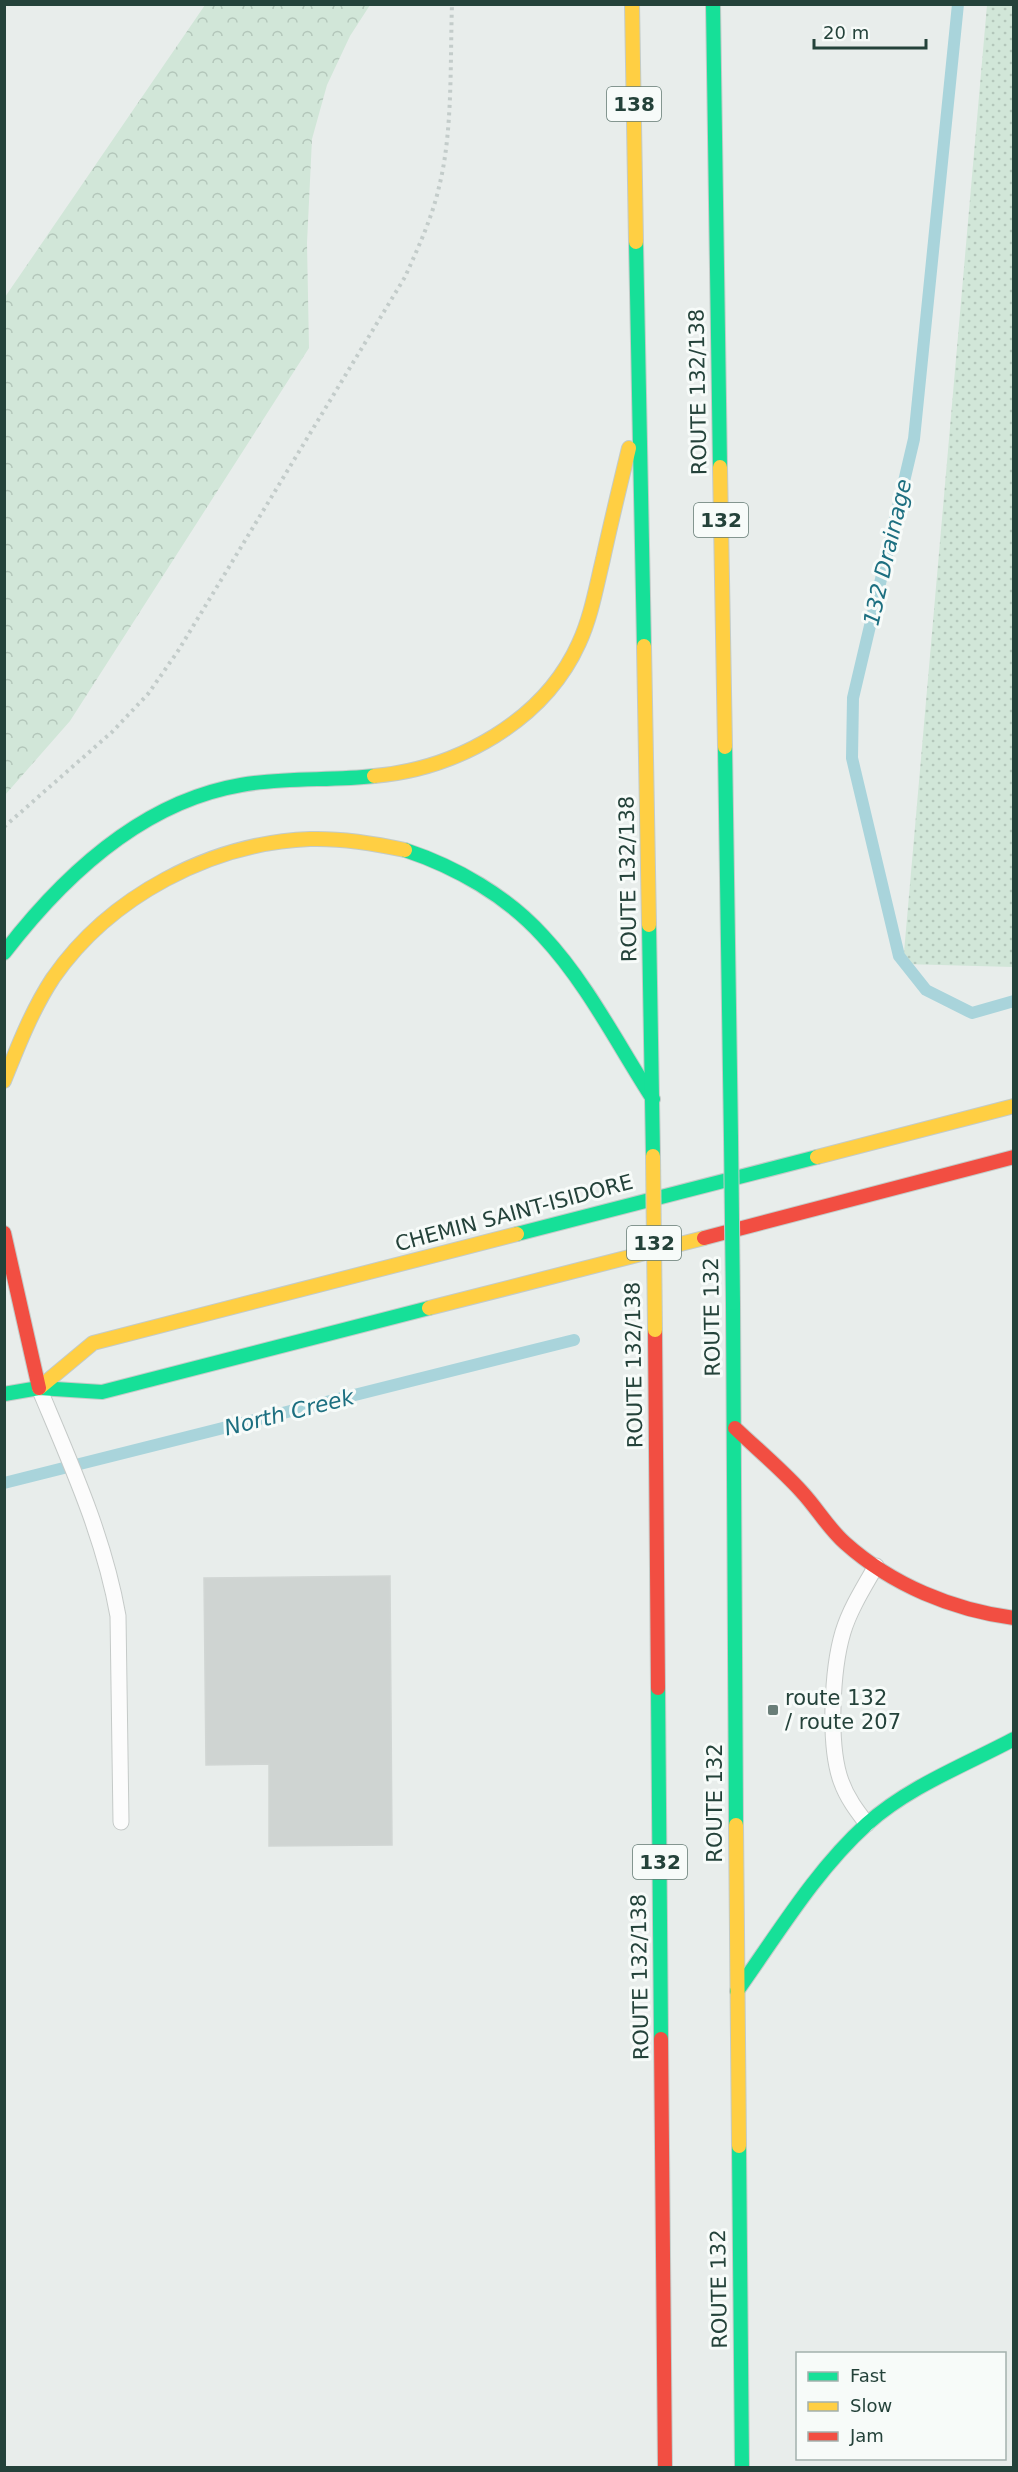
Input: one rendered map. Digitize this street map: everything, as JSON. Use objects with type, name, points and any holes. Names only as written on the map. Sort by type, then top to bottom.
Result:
[{"type":"main road","name":"138","points":[[632,4],[640,399]]},
{"type":"main road","name":"ROUTE 132/138","points":[[713,4],[731,1138]]},
{"type":"main road","points":[[4,953],[30,918],[56,889],[88,861],[119,836],[176,805],[226,788],[251,783],[385,776],[414,770],[452,758],[483,742],[535,706],[568,667],[587,628],[640,399]]},
{"type":"main road","name":"ROUTE 132/138","points":[[640,399],[653,1156],[665,2468]]},
{"type":"main road","points":[[4,1081],[31,1016],[47,988],[64,964],[92,933],[124,905],[164,879],[206,859],[251,847],[294,840],[340,839],[405,851],[436,862],[493,893],[520,914],[542,934],[577,977],[652,1099]]},
{"type":"main road","name":"CHEMIN SAINT-ISIDORE","points":[[39,1388],[93,1343],[1014,1106]]},
{"type":"main road","name":"ROUTE 132","points":[[731,1138],[735,1428],[736,1991],[742,2468]]},
{"type":"main road","points":[[4,1394],[39,1388],[102,1392],[1014,1157]]},
{"type":"main road","points":[[4,1233],[39,1388]]},
{"type":"main road","points":[[735,1428],[802,1491],[822,1519],[848,1546],[876,1566],[915,1588],[954,1605],[1000,1617],[1014,1618]]},
{"type":"main road","points":[[736,1991],[821,1874],[867,1824],[905,1796],[1014,1739]]},
{"type":"lane","points":[[39,1388],[73,1467],[112,1583],[118,1616],[121,1822]]},
{"type":"lane","points":[[867,1824],[849,1801],[840,1780],[836,1760],[834,1702],[836,1664],[843,1631],[876,1566]]},
{"type":"path","points":[[4,827],[112,732],[148,694],[178,651],[405,277],[423,237],[440,187],[447,143],[452,4]]},
{"type":"green space","points":[[205,5],[370,5],[350,36],[327,85],[312,139],[307,243],[309,348],[70,721],[5,795],[5,297]]},
{"type":"green space","points":[[987,5],[1014,5],[1013,967],[903,964]]},
{"type":"building","points":[[390,1576],[392,1845],[269,1846],[269,1764],[206,1765],[204,1578]]},
{"type":"waterway","name":"132 Drainage","points":[[958,4],[914,439],[853,698],[852,758],[899,956],[926,990],[972,1013],[1014,1001]]},
{"type":"waterway","name":"North Creek","points":[[4,1483],[574,1340]]},
{"type":"traffic: fast","points":[[713,4],[720,467]]},
{"type":"traffic: fast","points":[[636,242],[644,646]]},
{"type":"traffic: fast","points":[[725,747],[731,1138]]},
{"type":"traffic: fast","points":[[4,953],[27,924],[79,870],[107,846],[138,825],[170,808],[205,794],[241,785],[374,776]]},
{"type":"traffic: fast","points":[[405,850],[443,865],[480,884],[513,908],[543,936],[574,974],[653,1099]]},
{"type":"traffic: fast","points":[[649,925],[653,1156]]},
{"type":"traffic: fast","points":[[731,1138],[733,1303]]},
{"type":"traffic: fast","points":[[517,1234],[817,1157]]},
{"type":"traffic: fast","points":[[733,1303],[736,1825]]},
{"type":"traffic: fast","points":[[4,1394],[39,1388],[102,1392],[429,1308]]},
{"type":"traffic: fast","points":[[658,1688],[661,2039]]},
{"type":"traffic: fast","points":[[737,1991],[830,1862],[867,1824],[900,1799],[938,1777],[1014,1739]]},
{"type":"traffic: fast","points":[[739,2146],[742,2468]]},
{"type":"traffic: slow","points":[[632,4],[636,242]]},
{"type":"traffic: slow","points":[[374,776],[436,763],[494,736],[521,718],[544,696],[564,671],[579,643],[590,613],[629,448]]},
{"type":"traffic: slow","points":[[720,467],[725,747]]},
{"type":"traffic: slow","points":[[644,646],[649,925]]},
{"type":"traffic: slow","points":[[4,1081],[38,1003],[53,978],[76,949],[103,922],[133,899],[166,879],[200,863],[236,851],[273,843],[334,839],[405,850]]},
{"type":"traffic: slow","points":[[817,1157],[1014,1106]]},
{"type":"traffic: slow","points":[[653,1156],[655,1330]]},
{"type":"traffic: slow","points":[[39,1388],[93,1343],[517,1234]]},
{"type":"traffic: slow","points":[[429,1308],[704,1238]]},
{"type":"traffic: slow","points":[[736,1825],[739,2146]]},
{"type":"traffic: jam","points":[[704,1238],[1014,1157]]},
{"type":"traffic: jam","points":[[4,1233],[39,1388]]},
{"type":"traffic: jam","points":[[655,1330],[658,1688]]},
{"type":"traffic: jam","points":[[735,1428],[793,1483],[839,1537],[863,1558],[903,1583],[946,1602],[1014,1618]]},
{"type":"traffic: jam","points":[[661,2039],[665,2468]]},
{"type":"place","name":"route 132 / route 207","points":[[773,1710]]}]
